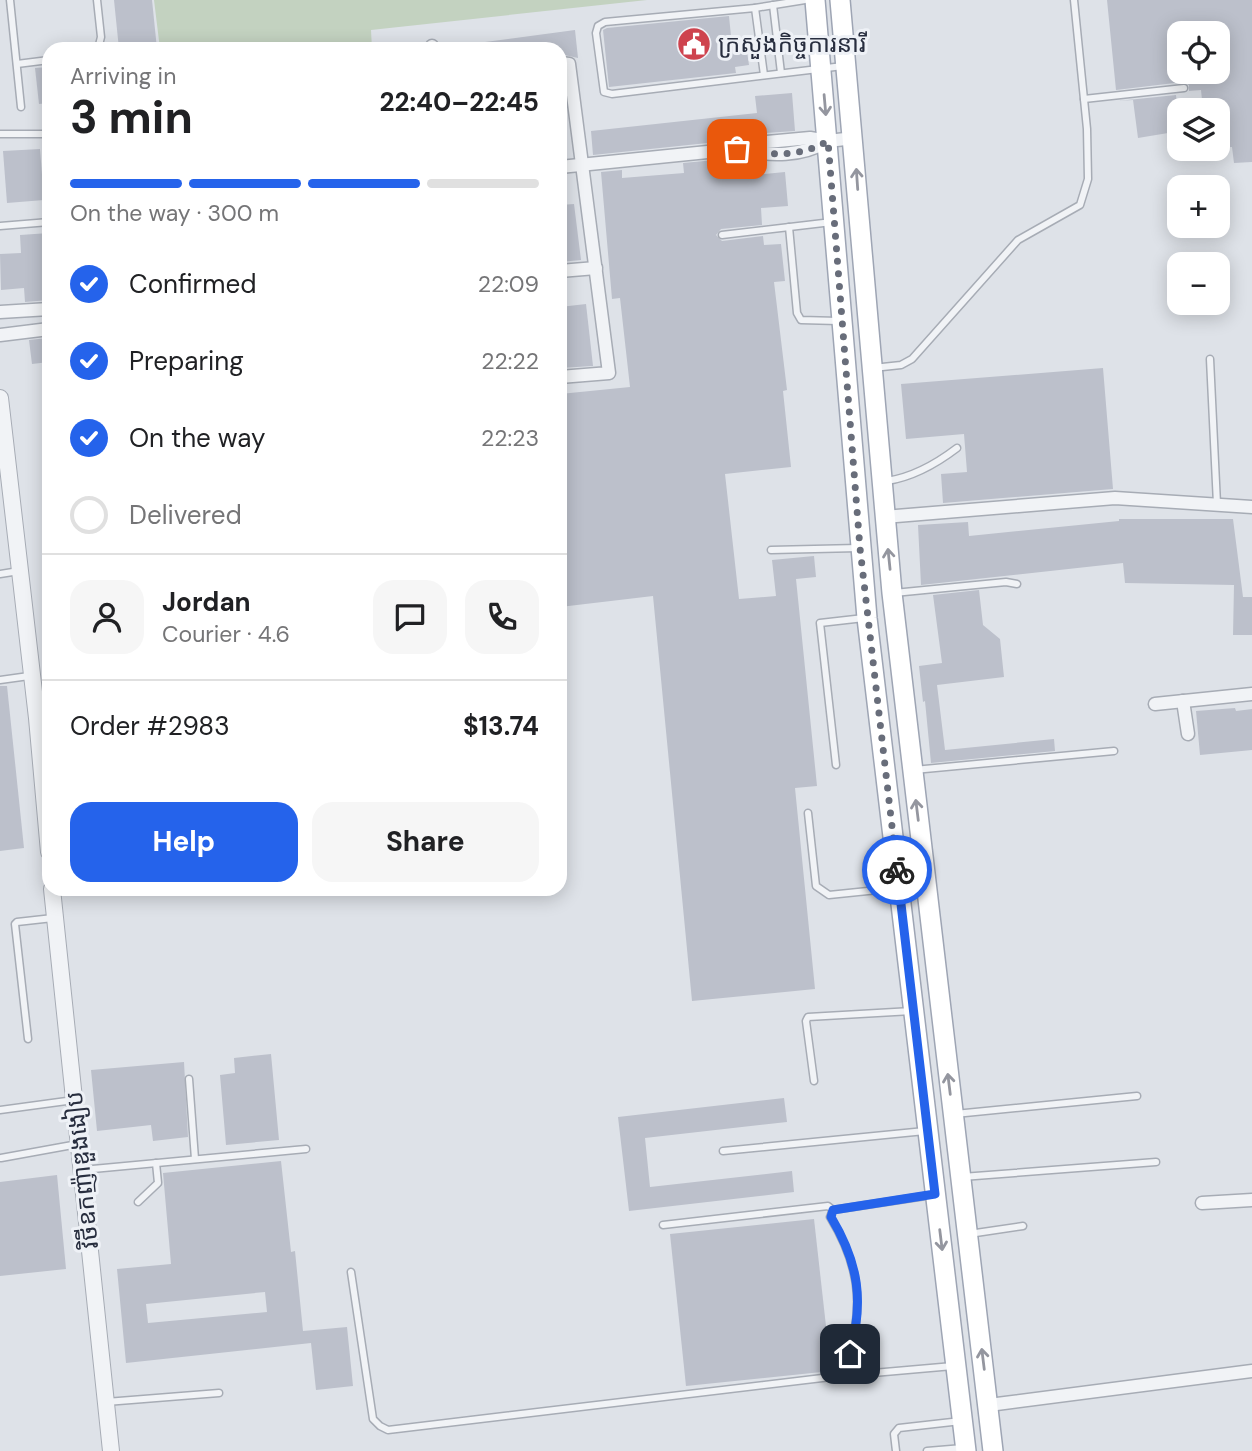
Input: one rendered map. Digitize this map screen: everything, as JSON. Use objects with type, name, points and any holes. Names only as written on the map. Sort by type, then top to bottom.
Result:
[{"type":"main road","points":[[815,0],[867,618],[966,1449]]},
{"type":"main road","points":[[841,0],[884,517],[993,1451]]},
{"type":"street","points":[[567,64],[609,373],[567,376]]},
{"type":"street","points":[[567,166],[737,149],[767,142],[854,138]]},
{"type":"street","points":[[567,270],[596,268]]},
{"type":"street","points":[[0,312],[42,309]]},
{"type":"street","points":[[0,335],[42,330]]},
{"type":"street","points":[[0,398],[32,676],[42,713]]},
{"type":"street","points":[[884,517],[1115,498],[1252,507]]},
{"type":"street","points":[[1155,704],[1252,694]]},
{"type":"street","points":[[1183,701],[1188,734]]},
{"type":"street","name":"វិថីឧកញ៉ាឌួងងៀប","points":[[53,896],[111,1451]]},
{"type":"street","points":[[1202,1203],[1252,1200]]},
{"type":"street","points":[[989,1405],[1252,1371]]},
{"type":"lane","points":[[10,0],[21,107]]},
{"type":"lane","points":[[97,0],[100,42]]},
{"type":"lane","points":[[805,0],[755,8],[605,22],[598,26],[596,33],[604,92],[612,94],[847,66]]},
{"type":"lane","points":[[872,368],[901,365],[912,359],[1018,240],[1080,205],[1088,179],[1084,99],[1074,0]]},
{"type":"lane","points":[[774,5],[781,73]]},
{"type":"lane","points":[[755,8],[764,75]]},
{"type":"lane","points":[[17,64],[42,61]]},
{"type":"lane","points":[[1084,99],[1184,88]]},
{"type":"lane","points":[[0,134],[42,134]]},
{"type":"lane","points":[[722,235],[834,222]]},
{"type":"lane","points":[[0,226],[42,223]]},
{"type":"lane","points":[[789,227],[797,313],[801,320],[842,321]]},
{"type":"lane","points":[[1210,359],[1217,504]]},
{"type":"lane","points":[[881,482],[919,471],[957,448]]},
{"type":"lane","points":[[771,550],[860,548]]},
{"type":"lane","points":[[0,574],[20,571]]},
{"type":"lane","points":[[892,593],[1006,582],[1017,584]]},
{"type":"lane","points":[[836,765],[820,623],[867,618]]},
{"type":"lane","points":[[0,680],[32,676]]},
{"type":"lane","points":[[912,771],[1114,751]]},
{"type":"lane","points":[[807,813],[816,887],[829,895],[899,888]]},
{"type":"lane","points":[[28,1039],[15,924],[55,918]]},
{"type":"lane","points":[[814,1081],[806,1021],[808,1017],[913,1011]]},
{"type":"lane","points":[[189,1079],[195,1159]]},
{"type":"lane","points":[[953,1115],[1137,1096]]},
{"type":"lane","points":[[0,1110],[74,1100]]},
{"type":"lane","points":[[723,1151],[927,1131]]},
{"type":"lane","points":[[1,1158],[79,1144]]},
{"type":"lane","points":[[82,1170],[306,1149]]},
{"type":"lane","points":[[961,1177],[1156,1162]]},
{"type":"lane","points":[[138,1202],[158,1183],[156,1163]]},
{"type":"lane","points":[[663,1225],[828,1206],[833,1210],[935,1194]]},
{"type":"lane","points":[[833,1210],[831,1217],[852,1260],[858,1307],[850,1354],[839,1376]]},
{"type":"lane","points":[[967,1234],[1023,1226]]},
{"type":"lane","points":[[351,1272],[373,1419],[388,1430],[839,1376],[957,1366]]},
{"type":"lane","points":[[106,1402],[219,1393]]},
{"type":"lane","points":[[896,1451],[894,1434],[899,1428],[963,1421]]},
{"type":"lane","points":[[926,1451],[966,1449]]},
{"type":"green space","points":[[154,0],[647,0],[371,30],[372,42],[159,42]]},
{"type":"building","points":[[114,0],[152,0],[156,42],[118,42]]},
{"type":"building","points":[[1107,0],[1252,0],[1252,162],[1234,163],[1230,147],[1230,98],[1202,98],[1201,90],[1189,91],[1187,84],[1230,84],[1230,21],[1167,21],[1167,84],[1116,90]]},
{"type":"building","points":[[729,16],[732,46],[746,45],[749,65],[735,67],[736,73],[609,87],[603,30]]},
{"type":"building","points":[[575,30],[578,58],[567,56],[567,42],[485,42]]},
{"type":"building","points":[[35,68],[42,68],[42,104],[39,104]]},
{"type":"building","points":[[792,93],[795,131],[593,155],[591,131],[757,113],[755,96]]},
{"type":"building","points":[[1176,95],[1176,98],[1167,98],[1167,133],[1138,138],[1133,100],[1118,101]]},
{"type":"building","points":[[40,149],[42,200],[7,203],[3,151]]},
{"type":"building","points":[[715,160],[716,170],[753,165],[754,175],[785,172],[788,206],[761,208],[762,225],[721,229],[716,235],[722,241],[763,236],[764,245],[781,244],[785,281],[774,282],[787,390],[783,391],[791,467],[725,474],[739,599],[776,596],[772,560],[814,556],[816,577],[796,579],[817,786],[795,788],[815,989],[692,1001],[653,596],[567,606],[567,393],[630,387],[620,298],[612,299],[601,172],[622,170],[622,178],[684,173],[683,163]]},
{"type":"building","points":[[567,204],[574,204],[581,260],[567,261]]},
{"type":"building","points":[[42,233],[42,301],[25,302],[24,288],[1,290],[0,254],[21,253],[20,235]]},
{"type":"building","points":[[586,304],[593,366],[567,368],[567,306]]},
{"type":"building","points":[[42,339],[42,363],[32,364],[29,340]]},
{"type":"building","points":[[1103,368],[1113,489],[943,503],[941,474],[967,472],[964,434],[906,439],[901,384]]},
{"type":"building","points":[[1119,519],[1233,519],[1243,597],[1252,597],[1252,635],[1233,635],[1234,585],[1125,583],[1123,563],[921,585],[918,525],[968,522],[969,536]]},
{"type":"building","points":[[979,590],[983,625],[1000,639],[1004,677],[937,685],[945,750],[1054,739],[1055,751],[931,763],[919,666],[942,663],[933,595]]},
{"type":"building","points":[[0,686],[7,686],[24,848],[0,851]]},
{"type":"building","points":[[1235,708],[1236,711],[1252,709],[1252,750],[1200,755],[1196,711]]},
{"type":"building","points":[[271,1054],[279,1140],[226,1145],[220,1075],[235,1073],[234,1058]]},
{"type":"building","points":[[184,1062],[188,1137],[153,1141],[151,1125],[97,1131],[91,1070]]},
{"type":"building","points":[[784,1098],[787,1122],[645,1138],[650,1187],[792,1171],[794,1192],[629,1211],[618,1117]]},
{"type":"building","points":[[281,1161],[291,1252],[295,1251],[303,1331],[347,1327],[353,1386],[316,1390],[311,1343],[126,1363],[117,1269],[171,1264],[163,1173]],"holes":[[[265,1292],[267,1312],[148,1323],[146,1304]]]},
{"type":"building","points":[[57,1175],[66,1269],[0,1276],[0,1182]]},
{"type":"building","points":[[814,1219],[831,1371],[686,1386],[670,1234]]},
{"type":"way so far","points":[[737,149],[769,155],[811,151],[828,141],[860,548],[897,870]]},
{"type":"place","name":"ក្រសួងកិច្ចការនារី","points":[[694,44]]},
{"type":"route","points":[[850,1354],[856,1331],[857,1283],[852,1260],[831,1217],[833,1210],[935,1194],[897,870]]}]
